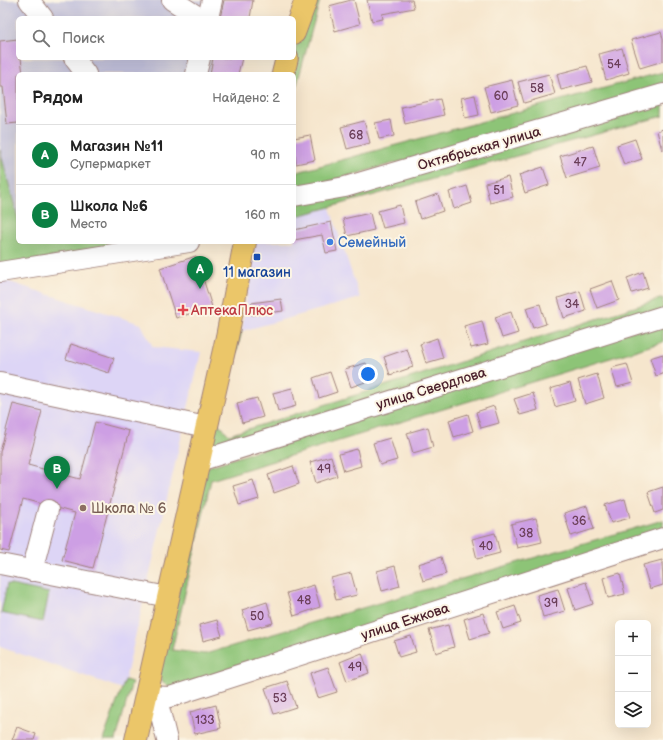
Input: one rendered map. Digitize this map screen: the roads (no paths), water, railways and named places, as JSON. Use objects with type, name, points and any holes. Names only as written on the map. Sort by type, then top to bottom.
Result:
[{"type":"main road","points":[[296,28],[306,0]]},
{"type":"main road","points":[[284,72],[286,60]]},
{"type":"main road","points":[[136,740],[227,336],[245,244]]},
{"type":"street","points":[[29,0],[41,16]]},
{"type":"street","points":[[172,0],[197,16]]},
{"type":"street","points":[[208,16],[212,0]]},
{"type":"street","points":[[76,60],[84,72]]},
{"type":"street","points":[[196,72],[200,60]]},
{"type":"street","name":"Октябрьская улица","points":[[296,196],[345,187],[663,94]]},
{"type":"street","points":[[0,272],[176,244]]},
{"type":"street","name":"улица Свердлова","points":[[199,461],[663,316]]},
{"type":"street","points":[[0,383],[206,427]]},
{"type":"street","points":[[32,571],[48,510]]},
{"type":"street","name":"улица Ежкова","points":[[147,696],[170,697],[663,538]]},
{"type":"street","points":[[0,564],[168,597]]},
{"type":"street","points":[[147,696],[158,703],[167,740]]},
{"type":"place","name":"Семейный","points":[[330,242]]},
{"type":"place","name":"11 магазин","points":[[257,257]]},
{"type":"place","name":"Магазин №11","points":[[200,289]]},
{"type":"place","name":"АптекаПлюс","points":[[183,310]]},
{"type":"place","name":"Школа №6","points":[[57,489]]},
{"type":"place","name":"Школа № 6","points":[[83,508]]}]
